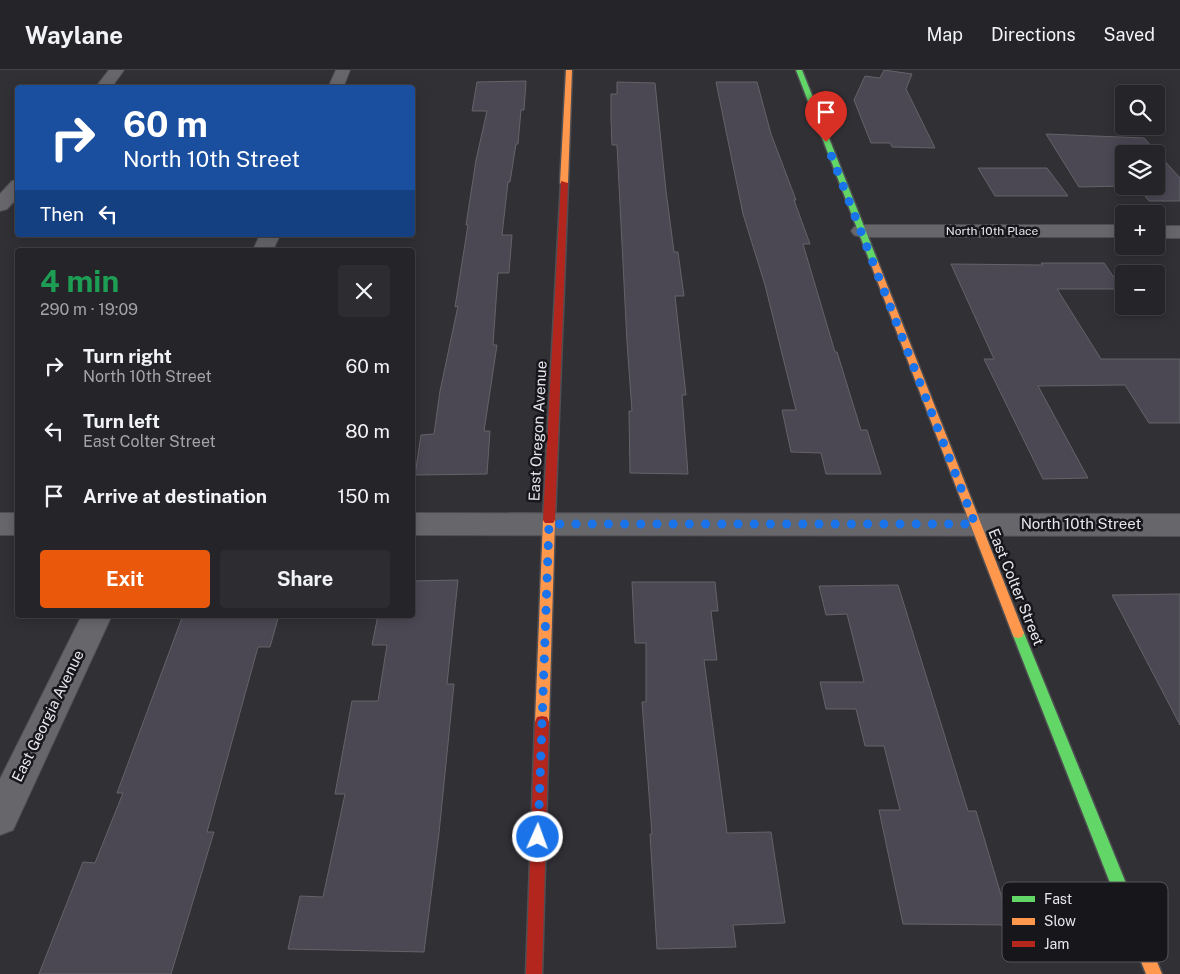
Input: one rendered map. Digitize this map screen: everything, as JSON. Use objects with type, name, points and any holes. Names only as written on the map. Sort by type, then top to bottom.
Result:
[{"type":"street","points":[[104,85],[117,70]]},
{"type":"street","points":[[337,85],[343,70]]},
{"type":"street","name":"East Oregon Avenue","points":[[534,974],[549,524],[569,70]]},
{"type":"street","name":"East Colter Street","points":[[799,70],[975,524],[1117,882]]},
{"type":"street","points":[[0,205],[15,188]]},
{"type":"street","name":"North 10th Place","points":[[861,231],[1115,232]]},
{"type":"street","points":[[1165,232],[1180,232]]},
{"type":"street","points":[[0,524],[15,524]]},
{"type":"street","name":"North 10th Street","points":[[415,524],[1180,525]]},
{"type":"street","name":"East Georgia Avenue","points":[[0,817],[96,618]]},
{"type":"street","name":"East Colter Street","points":[[1149,962],[1154,974]]},
{"type":"building","points":[[884,70],[912,74],[906,89],[935,148],[892,147],[890,143],[871,143],[854,100],[865,76],[880,78]]},
{"type":"building","points":[[526,81],[524,110],[521,110],[518,144],[516,144],[510,182],[508,182],[502,235],[512,235],[509,273],[498,273],[493,345],[497,345],[484,431],[490,431],[487,474],[415,475],[421,435],[434,434],[440,391],[458,306],[455,307],[468,225],[466,225],[476,160],[487,111],[472,111],[477,82]]},
{"type":"building","points":[[617,82],[655,83],[674,252],[678,252],[684,296],[675,296],[686,395],[682,395],[688,474],[630,473],[629,411],[632,411],[617,145],[612,145],[611,119],[611,94],[617,94]]},
{"type":"building","points":[[716,82],[757,82],[771,134],[796,200],[794,200],[810,244],[803,244],[835,352],[837,352],[861,430],[867,430],[881,474],[826,474],[821,453],[791,452],[782,410],[796,410],[765,285],[743,214]]},
{"type":"building","points":[[1046,134],[1144,138],[1150,145],[1115,145],[1115,186],[1079,187]]},
{"type":"building","points":[[1165,161],[1180,178],[1180,201],[1149,201],[1144,195],[1165,195]]},
{"type":"building","points":[[978,168],[1047,168],[1068,196],[995,196]]},
{"type":"building","points":[[1041,263],[1104,263],[1115,279],[1115,289],[1057,289],[1101,359],[1180,359],[1180,423],[1149,423],[1125,385],[1038,386],[1088,478],[1043,479],[984,359],[994,359],[951,264],[1043,265]]},
{"type":"building","points":[[458,580],[447,684],[454,684],[439,833],[424,952],[288,949],[300,896],[323,897],[345,794],[335,794],[352,701],[378,701],[387,645],[372,645],[377,618],[415,618],[415,581]]},
{"type":"building","points":[[632,582],[715,582],[718,611],[711,611],[717,660],[704,660],[727,833],[771,832],[785,923],[733,925],[736,947],[657,949],[650,834],[652,834],[642,702],[646,702],[646,643],[635,643]]},
{"type":"building","points":[[898,585],[968,811],[976,811],[1002,898],[1002,925],[903,924],[879,810],[900,810],[884,746],[865,746],[856,709],[826,709],[820,682],[864,682],[847,614],[826,615],[819,586]]},
{"type":"building","points":[[1180,594],[1180,725],[1112,595]]},
{"type":"building","points":[[182,618],[278,618],[270,647],[258,647],[207,832],[214,832],[171,974],[39,974],[83,862],[95,863],[123,793],[117,793]]},
{"type":"traffic: fast","points":[[799,70],[874,262]]},
{"type":"traffic: fast","points":[[1018,633],[1118,882]]},
{"type":"traffic: slow","points":[[564,183],[569,70]]},
{"type":"traffic: slow","points":[[874,262],[1018,633]]},
{"type":"traffic: slow","points":[[542,722],[549,520]]},
{"type":"traffic: slow","points":[[1149,962],[1154,974]]},
{"type":"traffic: jam","points":[[549,520],[564,183]]},
{"type":"traffic: jam","points":[[534,974],[542,722]]},
{"type":"route","points":[[538,837],[549,524],[975,524],[826,142]]}]
